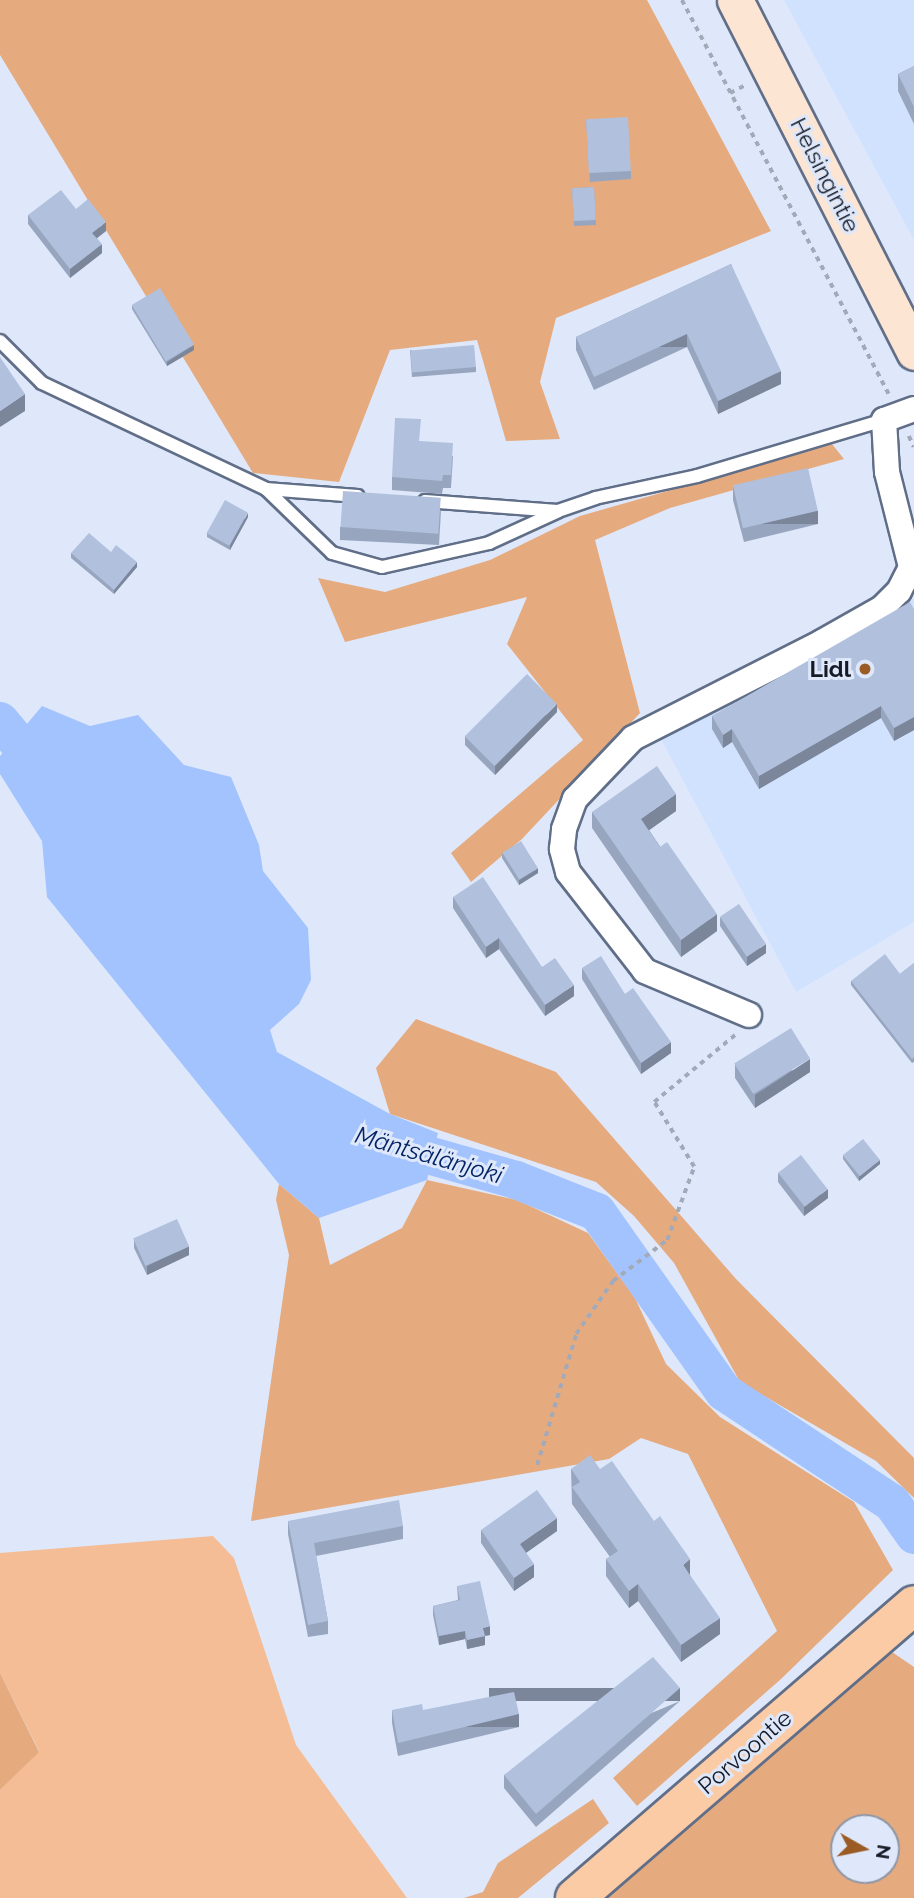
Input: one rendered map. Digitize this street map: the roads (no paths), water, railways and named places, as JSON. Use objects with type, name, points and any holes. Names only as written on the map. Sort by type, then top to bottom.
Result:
[{"type":"main road","name":"Helsingintie","points":[[739,1],[914,352]]},
{"type":"main road","name":"Porvoontie","points":[[575,1898],[903,1615]]},
{"type":"street","points":[[749,1015],[645,971],[568,872],[562,849],[564,829],[575,799],[633,738],[822,642],[882,608],[899,592],[911,568],[887,472],[899,414]]},
{"type":"lane","points":[[0,341],[12,358],[42,383],[266,489],[332,553],[382,567],[489,543],[558,511],[595,498],[697,476],[899,414]]},
{"type":"lane","points":[[266,489],[377,497]]},
{"type":"lane","points":[[405,500],[558,511]]},
{"type":"water","points":[[42,706],[90,726],[138,715],[184,765],[231,777],[259,845],[263,871],[308,928],[311,980],[299,1004],[270,1030],[277,1052],[390,1114],[438,1133],[427,1180],[319,1218],[279,1184],[47,897],[42,841],[0,774],[0,756]]},
{"type":"waterway","name":"Mäntsälänjoki","points":[[0,721],[26,752],[38,783]]},
{"type":"waterway","name":"Mäntsälänjoki","points":[[382,1142],[516,1180],[597,1212],[724,1392],[892,1503],[914,1535]]},
{"type":"place","name":"Lidl","points":[[865,669]]}]
